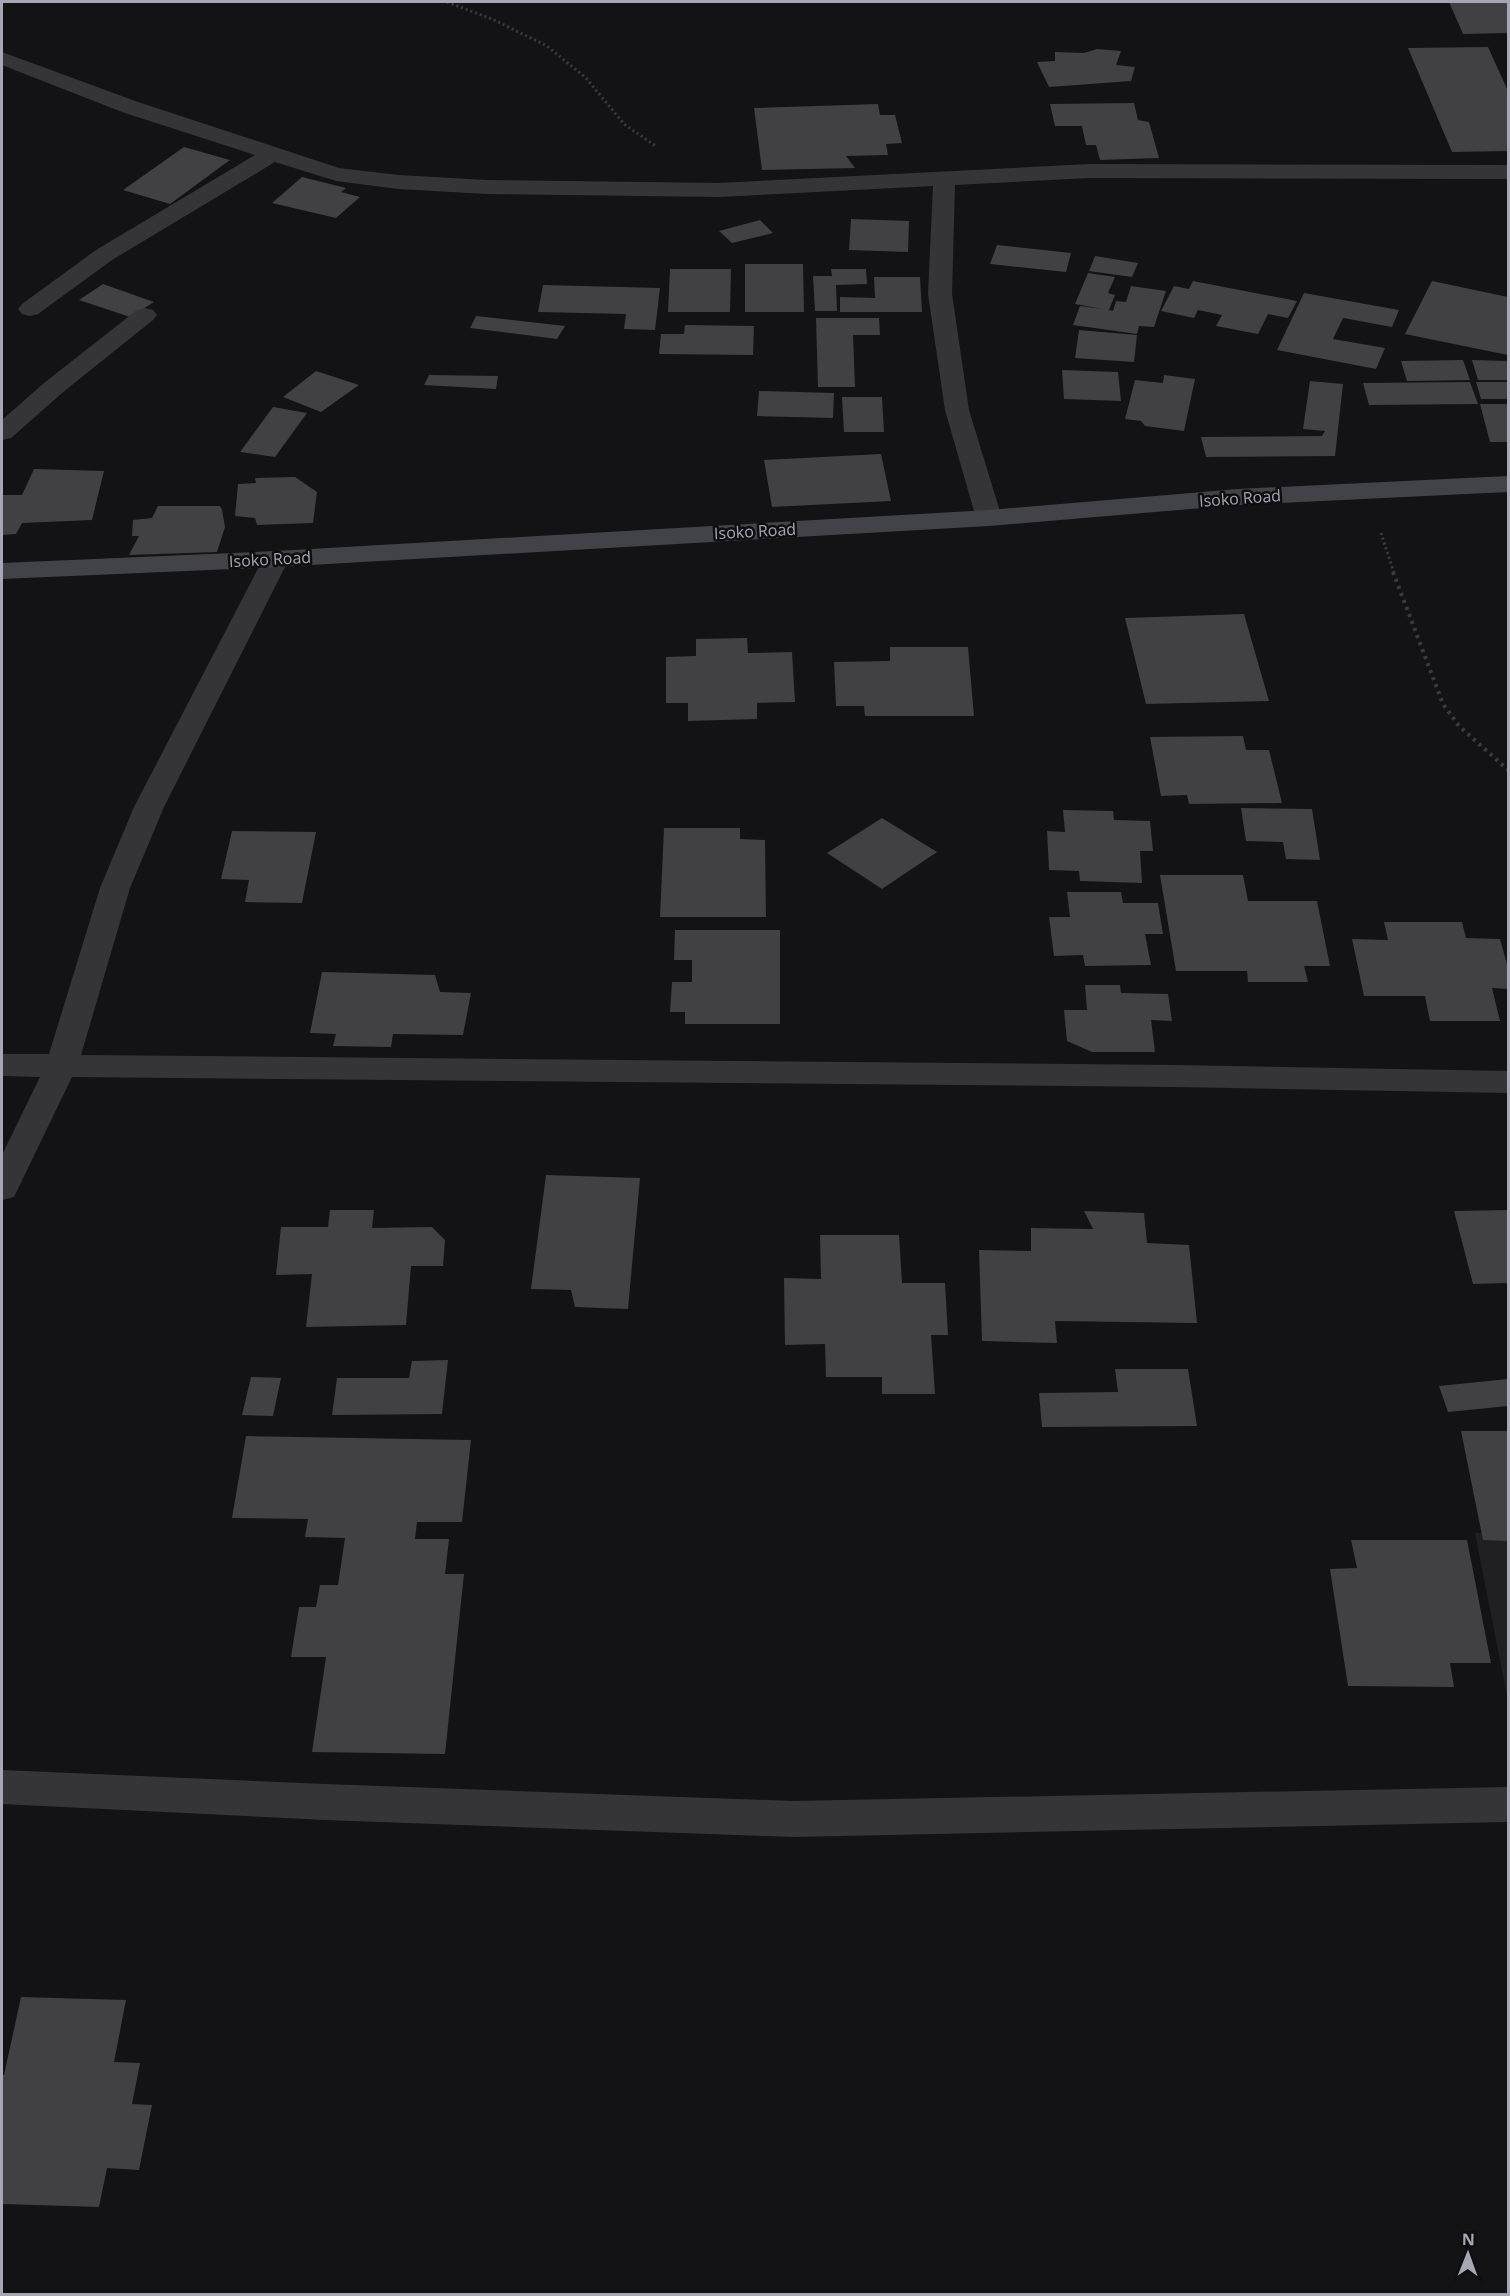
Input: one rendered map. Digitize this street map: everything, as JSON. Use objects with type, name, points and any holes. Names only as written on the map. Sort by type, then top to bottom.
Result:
[{"type":"street","points":[[2,58],[130,106],[336,174],[398,182],[498,188],[719,190],[1090,171],[1509,172]]},
{"type":"street","points":[[30,309],[104,255],[273,154]]},
{"type":"street","points":[[944,180],[940,294],[957,410],[989,518]]},
{"type":"street","points":[[2,433],[53,388],[145,315]]},
{"type":"street","name":"Isoko Road","points":[[2,571],[276,559],[989,518],[1238,497],[1509,484]]},
{"type":"street","points":[[2,1188],[62,1065],[115,888],[149,807],[276,559]]},
{"type":"street","points":[[2,1065],[1176,1076],[1509,1082]]},
{"type":"street","points":[[2,1787],[325,1802],[793,1819],[1509,1804]]},
{"type":"path","points":[[447,2],[492,19],[547,46],[586,78],[624,124],[719,190]]},
{"type":"path","points":[[1363,490],[1373,509],[1404,605],[1443,704],[1459,726],[1509,770]]},
{"type":"shaded area","points":[[1475,1533],[1508,1533],[1508,1701]]},
{"type":"building","points":[[1449,2],[1508,2],[1508,33],[1463,34]]},
{"type":"building","points":[[1488,47],[1508,91],[1508,151],[1452,152],[1408,48]]},
{"type":"building","points":[[1097,49],[1121,51],[1116,65],[1135,67],[1131,81],[1049,87],[1037,62],[1055,61],[1055,52],[1084,53]]},
{"type":"building","points":[[1134,103],[1138,120],[1149,122],[1159,158],[1100,160],[1096,145],[1086,145],[1082,126],[1055,126],[1050,104]]},
{"type":"building","points":[[878,104],[880,115],[895,115],[902,143],[886,144],[888,155],[846,156],[855,168],[762,170],[754,108]]},
{"type":"building","points":[[184,147],[230,160],[170,204],[123,190]]},
{"type":"building","points":[[302,177],[346,188],[341,192],[360,197],[336,218],[272,203]]},
{"type":"building","points":[[851,219],[909,221],[908,252],[849,250]]},
{"type":"building","points":[[760,220],[773,233],[732,243],[719,231]]},
{"type":"building","points":[[997,245],[1071,253],[1066,272],[990,264]]},
{"type":"building","points":[[1095,256],[1138,263],[1132,277],[1089,271]]},
{"type":"building","points":[[745,264],[803,264],[804,312],[745,312]]},
{"type":"building","points":[[670,269],[731,269],[730,312],[668,312]]},
{"type":"building","points":[[831,269],[866,269],[867,284],[836,285],[837,311],[815,311],[813,276],[832,276]]},
{"type":"building","points":[[1088,273],[1115,277],[1108,293],[1115,295],[1109,310],[1113,311],[1116,301],[1126,302],[1131,286],[1166,291],[1154,327],[1139,326],[1137,334],[1073,325],[1080,306],[1103,309],[1075,304]]},
{"type":"building","points":[[874,277],[920,277],[922,312],[840,312],[840,297],[875,298]]},
{"type":"building","points":[[1193,281],[1297,301],[1288,318],[1268,314],[1258,334],[1216,326],[1222,315],[1198,310],[1194,318],[1161,311],[1174,286],[1189,289]]},
{"type":"building","points":[[1432,281],[1508,297],[1508,355],[1405,334]]},
{"type":"building","points":[[103,284],[154,302],[130,317],[79,300]]},
{"type":"building","points":[[543,285],[660,288],[655,330],[624,329],[626,314],[538,312]]},
{"type":"building","points":[[1304,293],[1399,310],[1392,327],[1343,318],[1333,339],[1385,348],[1376,369],[1277,350]]},
{"type":"building","points":[[476,316],[565,326],[557,339],[470,328]]},
{"type":"building","points":[[816,318],[879,318],[880,335],[853,335],[855,387],[818,387]]},
{"type":"building","points":[[685,325],[754,326],[753,355],[659,354],[661,334],[684,334]]},
{"type":"building","points":[[1079,330],[1137,335],[1134,362],[1075,358]]},
{"type":"building","points":[[1463,360],[1470,380],[1407,381],[1401,361]]},
{"type":"building","points":[[1472,360],[1508,361],[1508,380],[1478,380]]},
{"type":"building","points":[[1062,370],[1118,372],[1121,401],[1064,399]]},
{"type":"building","points":[[316,371],[359,385],[321,412],[283,397]]},
{"type":"building","points":[[429,375],[498,376],[496,389],[424,385]]},
{"type":"building","points":[[1164,375],[1195,379],[1184,431],[1145,426],[1141,421],[1125,419],[1135,380],[1163,383]]},
{"type":"building","points":[[1310,381],[1343,384],[1335,456],[1206,457],[1201,437],[1322,436],[1325,431],[1303,429]]},
{"type":"building","points":[[1470,382],[1478,404],[1369,405],[1363,383]]},
{"type":"building","points":[[1476,382],[1508,382],[1508,399],[1481,399]]},
{"type":"building","points":[[759,391],[834,393],[833,418],[757,416]]},
{"type":"building","points":[[842,397],[882,397],[884,432],[844,432]]},
{"type":"building","points":[[1480,404],[1508,404],[1508,442],[1490,442]]},
{"type":"building","points":[[273,407],[307,413],[275,457],[240,452]]},
{"type":"building","points":[[881,454],[891,501],[772,507],[764,460]]},
{"type":"building","points":[[34,469],[104,471],[92,520],[22,523],[16,534],[2,535],[2,495],[22,495]]},
{"type":"building","points":[[295,477],[317,492],[313,523],[257,525],[255,518],[235,516],[238,484],[256,483],[255,478]]},
{"type":"building","points":[[158,506],[220,506],[225,527],[217,552],[129,555],[139,536],[132,536],[133,520],[152,518]]},
{"type":"building","points":[[1244,614],[1269,701],[1146,704],[1125,618]]},
{"type":"building","points":[[747,638],[748,653],[792,652],[795,702],[757,703],[757,719],[688,721],[688,703],[666,703],[666,657],[696,656],[696,639]]},
{"type":"building","points":[[890,647],[968,647],[974,716],[865,716],[864,706],[836,706],[834,662],[890,661]]},
{"type":"building","points":[[1243,736],[1246,750],[1269,750],[1282,803],[1189,804],[1187,795],[1161,796],[1150,737]]},
{"type":"building","points":[[1241,808],[1312,809],[1320,860],[1286,859],[1283,842],[1246,841]]},
{"type":"building","points":[[1063,810],[1113,811],[1114,820],[1150,821],[1153,851],[1140,851],[1142,883],[1080,881],[1079,871],[1049,870],[1047,831],[1065,832]]},
{"type":"building","points":[[882,818],[937,852],[882,889],[827,853]]},
{"type":"building","points":[[664,828],[740,828],[740,839],[765,840],[766,917],[660,917]]},
{"type":"building","points":[[232,831],[316,832],[302,903],[245,902],[249,880],[221,879]]},
{"type":"building","points":[[1160,875],[1243,875],[1248,901],[1317,901],[1330,966],[1304,966],[1308,982],[1248,982],[1247,971],[1176,971]]},
{"type":"building","points":[[1067,892],[1121,892],[1123,903],[1158,903],[1163,934],[1145,934],[1151,965],[1085,966],[1083,955],[1054,956],[1049,917],[1070,917]]},
{"type":"building","points":[[1384,922],[1462,922],[1466,938],[1500,939],[1508,968],[1508,989],[1492,988],[1500,1021],[1430,1021],[1425,996],[1364,996],[1352,939],[1388,940]]},
{"type":"building","points":[[675,930],[780,930],[780,1024],[685,1024],[685,1012],[670,1012],[672,982],[692,982],[692,960],[674,960]]},
{"type":"building","points":[[322,972],[435,975],[440,992],[471,993],[463,1035],[393,1034],[391,1047],[333,1046],[336,1034],[310,1033]]},
{"type":"building","points":[[1085,985],[1120,985],[1121,993],[1168,994],[1172,1021],[1151,1020],[1155,1052],[1092,1052],[1067,1041],[1064,1010],[1087,1010]]},
{"type":"building","points":[[546,1175],[640,1178],[628,1309],[575,1307],[571,1290],[531,1289]]},
{"type":"building","points":[[330,1210],[374,1210],[372,1228],[432,1227],[445,1240],[443,1266],[411,1266],[406,1325],[306,1327],[312,1274],[276,1275],[281,1227],[328,1227]]},
{"type":"building","points":[[1508,1210],[1508,1283],[1473,1284],[1454,1211]]},
{"type":"building","points":[[1084,1211],[1144,1213],[1147,1243],[1189,1245],[1197,1323],[1055,1321],[1057,1343],[982,1341],[979,1250],[1031,1251],[1031,1228],[1093,1229]]},
{"type":"building","points":[[820,1235],[899,1235],[902,1283],[945,1283],[948,1335],[931,1335],[935,1394],[882,1394],[882,1377],[826,1377],[825,1344],[785,1345],[784,1278],[821,1279]]},
{"type":"building","points":[[448,1360],[442,1414],[332,1415],[337,1378],[409,1378],[412,1361]]},
{"type":"building","points":[[1115,1369],[1188,1369],[1197,1426],[1042,1427],[1039,1393],[1118,1392]]},
{"type":"building","points":[[251,1377],[281,1378],[273,1416],[242,1415]]},
{"type":"building","points":[[1508,1379],[1508,1406],[1448,1412],[1439,1386]]},
{"type":"building","points":[[1461,1431],[1508,1431],[1508,1541],[1483,1540]]},
{"type":"building","points":[[246,1436],[471,1440],[462,1522],[417,1522],[415,1539],[449,1539],[445,1574],[464,1574],[445,1754],[312,1752],[326,1657],[291,1657],[299,1607],[316,1607],[320,1585],[338,1585],[345,1538],[305,1537],[308,1519],[232,1518]]},
{"type":"building","points":[[1351,1540],[1467,1540],[1491,1663],[1450,1663],[1454,1687],[1348,1686],[1330,1569],[1357,1568]]},
{"type":"building","points":[[21,1997],[126,2000],[114,2062],[140,2063],[132,2104],[152,2105],[139,2170],[107,2168],[99,2207],[2,2204],[2,2075],[4,2075]]}]
